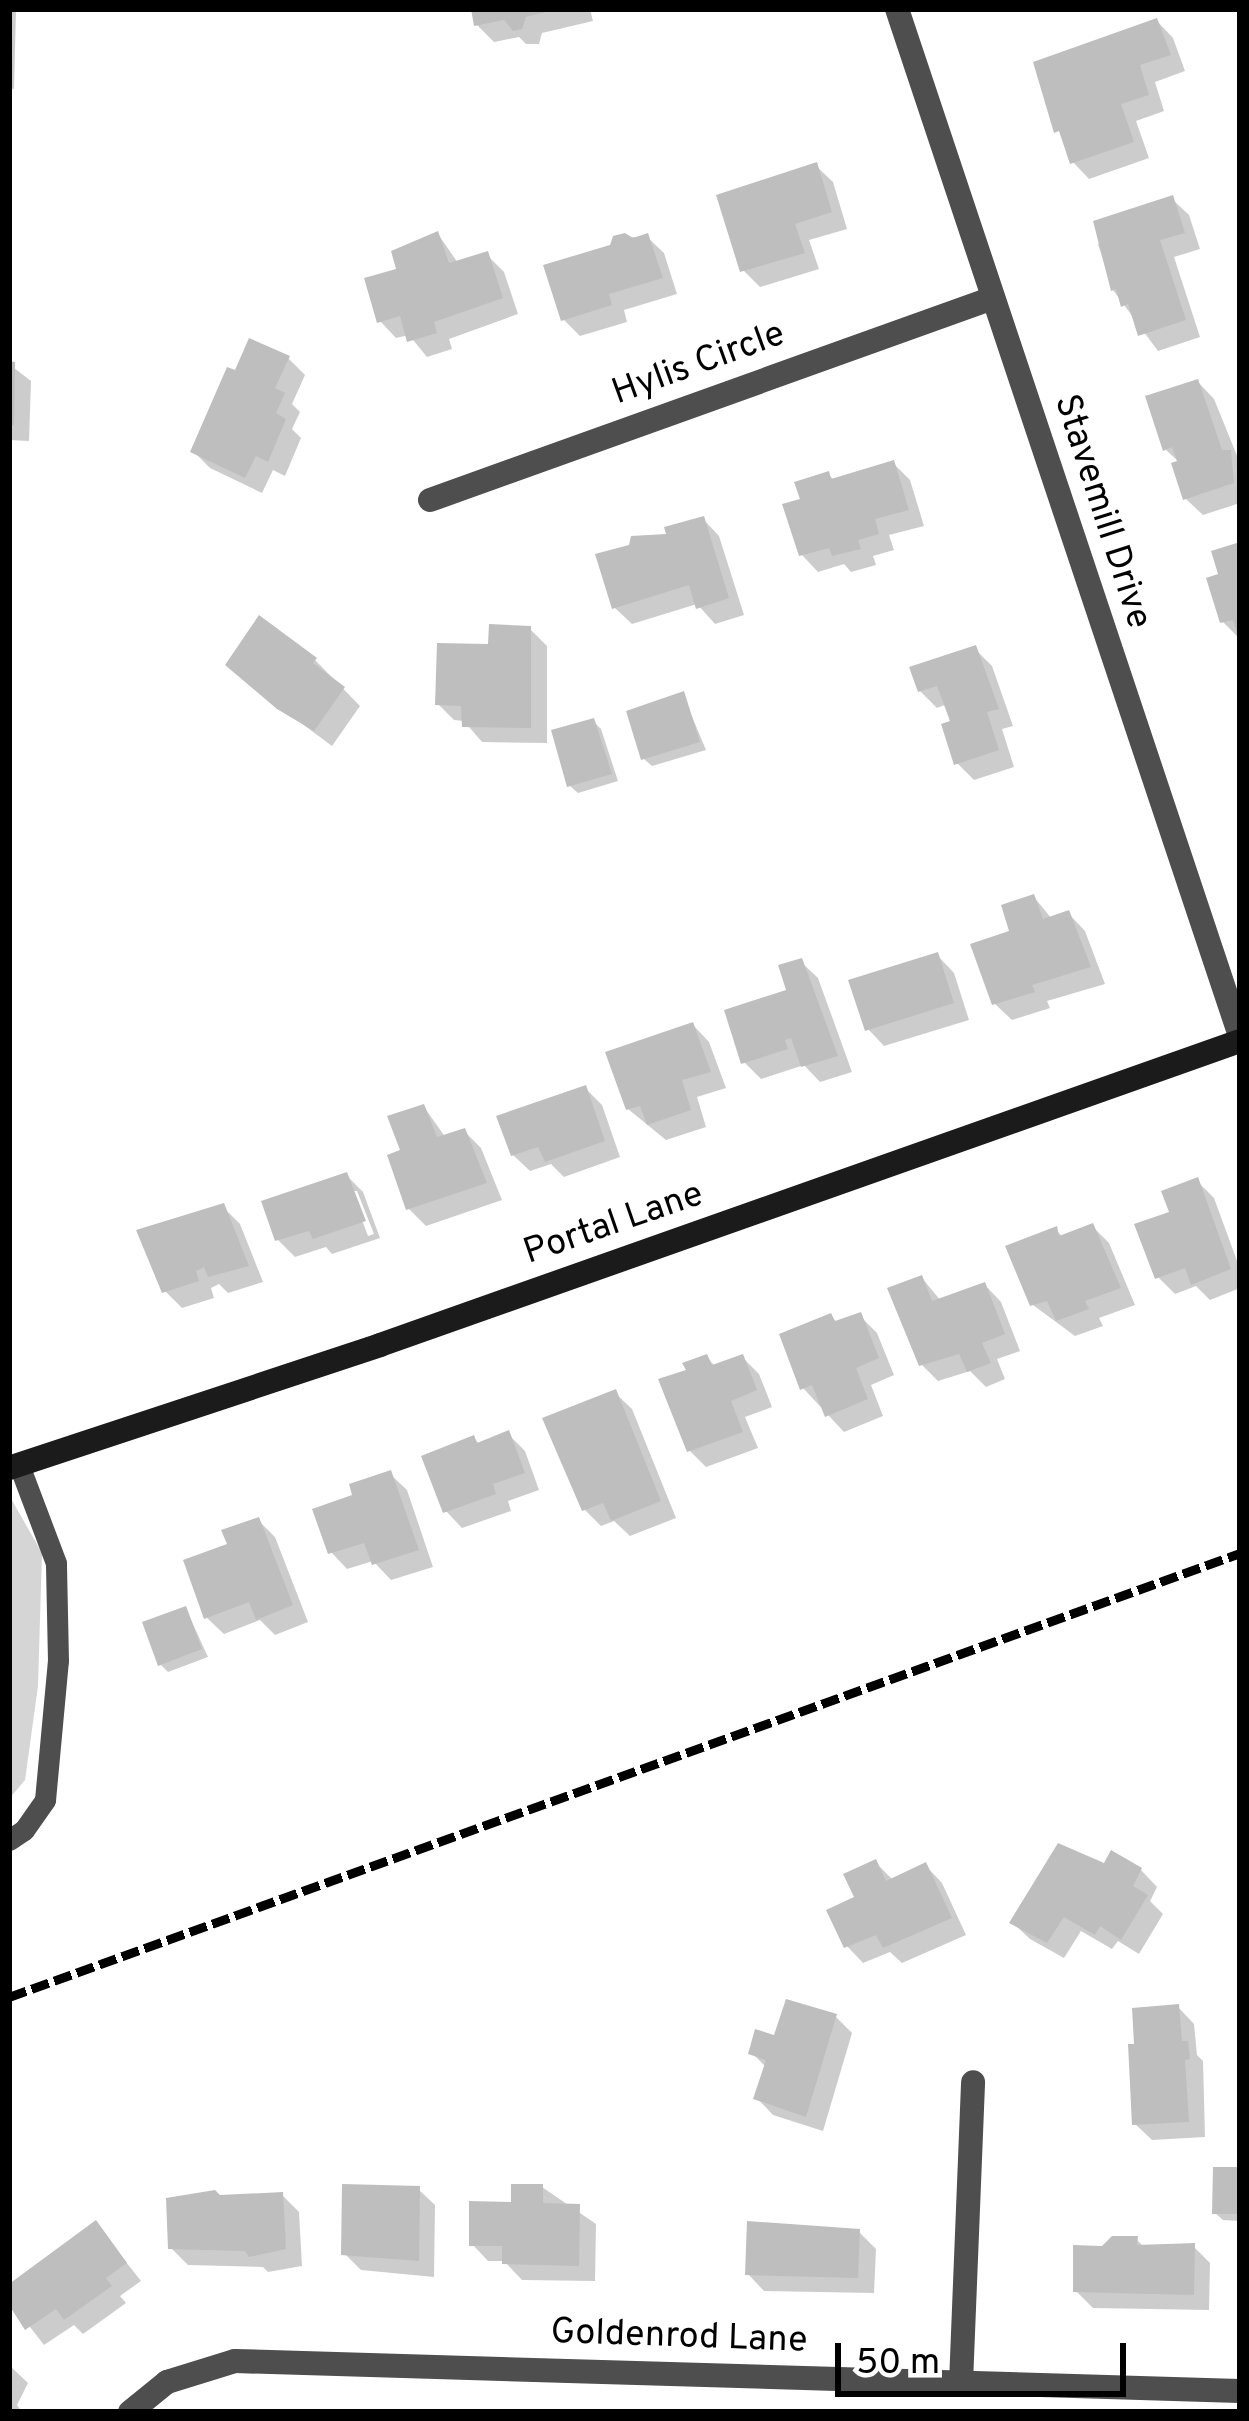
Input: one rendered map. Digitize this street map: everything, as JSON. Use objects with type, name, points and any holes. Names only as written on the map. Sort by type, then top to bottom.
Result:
[{"type":"street","name":"Stavemill Drive","points":[[897,9],[1240,1039]]},
{"type":"street","name":"Hylis Circle","points":[[430,500],[993,298]]},
{"type":"street","name":"Portal Lane","points":[[14,1467],[380,1345],[1240,1039]]},
{"type":"street","points":[[961,2383],[973,2082]]},
{"type":"street","name":"Goldenrod Lane","points":[[130,2412],[167,2382],[235,2361],[1240,2391]]},
{"type":"lane","points":[[9,1840],[24,1829],[45,1800],[58,1661],[56,1563],[14,1467]]},
{"type":"shaded area","points":[[9,1495],[42,1553],[38,1686],[25,1780],[9,1799]]},
{"type":"building","points":[[471,9],[550,11],[526,17],[522,29],[513,31],[504,20],[474,26]]},
{"type":"building","points":[[1157,18],[1171,55],[1140,65],[1149,95],[1121,104],[1134,142],[1070,164],[1059,131],[1054,133],[1033,62]]},
{"type":"building","points":[[817,162],[832,212],[795,224],[805,253],[740,272],[716,195]]},
{"type":"building","points":[[1173,195],[1185,233],[1160,240],[1186,320],[1138,336],[1128,304],[1121,307],[1116,289],[1111,291],[1093,221]]},
{"type":"building","points":[[438,231],[449,263],[488,251],[503,298],[434,322],[437,333],[407,342],[400,316],[377,323],[364,278],[396,269],[391,251]]},
{"type":"building","points":[[625,233],[633,238],[648,233],[663,278],[609,294],[612,305],[561,321],[543,265],[610,245],[613,236]]},
{"type":"building","points":[[249,338],[290,356],[275,388],[285,393],[276,413],[286,419],[268,462],[256,456],[245,478],[190,452],[227,367],[235,370]]},
{"type":"building","points":[[9,361],[15,362],[14,425],[9,425]]},
{"type":"building","points":[[1198,379],[1222,450],[1231,450],[1234,483],[1183,500],[1171,463],[1177,461],[1172,447],[1163,451],[1145,396]]},
{"type":"building","points":[[894,460],[909,510],[875,519],[879,534],[858,540],[861,549],[832,556],[829,548],[799,556],[782,504],[800,499],[794,482],[829,471],[831,479]]},
{"type":"building","points":[[704,516],[729,598],[696,609],[689,585],[612,609],[595,554],[629,545],[631,536],[666,534],[664,527]]},
{"type":"building","points":[[1240,542],[1239,639],[1233,620],[1220,623],[1206,578],[1218,574],[1211,551]]},
{"type":"building","points":[[259,615],[317,658],[313,663],[345,687],[314,731],[277,709],[225,665]]},
{"type":"building","points":[[489,624],[531,626],[531,728],[462,727],[461,706],[435,705],[437,643],[488,644]]},
{"type":"building","points":[[976,645],[999,709],[987,712],[999,750],[954,765],[941,724],[950,721],[937,686],[918,692],[909,667]]},
{"type":"building","points":[[684,691],[700,742],[641,760],[626,711]]},
{"type":"building","points":[[594,718],[612,774],[567,787],[551,730]]},
{"type":"building","points":[[1034,894],[1043,919],[1069,910],[1091,967],[1032,985],[1035,992],[992,1005],[970,944],[1009,931],[1001,905]]},
{"type":"building","points":[[938,952],[954,1003],[865,1031],[848,980]]},
{"type":"building","points":[[802,958],[838,1056],[801,1067],[791,1038],[785,1040],[788,1049],[741,1064],[724,1010],[786,990],[778,965]]},
{"type":"building","points":[[693,1022],[711,1072],[682,1080],[691,1110],[647,1125],[640,1106],[626,1110],[605,1052]]},
{"type":"building","points":[[586,1085],[605,1141],[545,1162],[538,1147],[511,1156],[496,1116]]},
{"type":"building","points":[[424,1104],[437,1137],[465,1128],[487,1183],[406,1210],[387,1155],[400,1150],[387,1116]]},
{"type":"building","points":[[347,1172],[366,1221],[313,1239],[309,1231],[275,1241],[261,1201]]},
{"type":"building","points":[[1198,1177],[1231,1269],[1191,1285],[1185,1268],[1155,1279],[1134,1224],[1169,1212],[1161,1191]]},
{"type":"building","points":[[224,1203],[249,1266],[208,1277],[204,1267],[196,1271],[199,1281],[162,1293],[136,1230]]},
{"type":"building","points":[[1093,1223],[1121,1288],[1085,1301],[1089,1309],[1056,1321],[1047,1301],[1030,1306],[1005,1246],[1057,1226],[1059,1236]]},
{"type":"building","points":[[922,1275],[932,1301],[985,1282],[1005,1334],[982,1343],[991,1363],[967,1372],[959,1354],[919,1366],[887,1288]]},
{"type":"building","points":[[861,1312],[879,1358],[856,1368],[868,1399],[825,1417],[812,1385],[800,1390],[779,1334],[831,1313],[835,1321]]},
{"type":"building","points":[[707,1354],[712,1365],[743,1354],[757,1390],[731,1401],[743,1432],[687,1452],[658,1379],[686,1370],[682,1363]]},
{"type":"building","points":[[616,1389],[661,1501],[611,1521],[603,1503],[582,1511],[542,1418]]},
{"type":"building","points":[[509,1430],[525,1473],[493,1484],[496,1494],[443,1513],[421,1456],[474,1435],[477,1443]]},
{"type":"building","points":[[391,1470],[419,1550],[372,1565],[364,1543],[328,1554],[312,1509],[352,1495],[349,1484]]},
{"type":"building","points":[[259,1517],[293,1605],[256,1620],[249,1602],[204,1619],[183,1560],[227,1544],[221,1530]]},
{"type":"building","points":[[186,1606],[202,1649],[158,1666],[142,1622]]},
{"type":"building","points":[[1058,1843],[1104,1863],[1111,1850],[1142,1868],[1133,1886],[1148,1895],[1121,1940],[1100,1926],[1095,1935],[1064,1917],[1047,1943],[1009,1923]]},
{"type":"building","points":[[876,1859],[886,1881],[926,1862],[952,1918],[883,1948],[876,1935],[844,1948],[826,1910],[854,1897],[843,1874]]},
{"type":"building","points":[[786,1999],[837,2014],[806,2117],[753,2099],[766,2060],[748,2054],[755,2029],[774,2035]]},
{"type":"building","points":[[1179,2004],[1182,2041],[1188,2041],[1190,2059],[1185,2060],[1189,2122],[1132,2125],[1128,2044],[1134,2044],[1132,2008]]},
{"type":"building","points":[[1213,2167],[1240,2167],[1240,2214],[1212,2214]]},
{"type":"building","points":[[342,2184],[420,2186],[419,2261],[341,2255]]},
{"type":"building","points":[[511,2184],[543,2184],[543,2203],[580,2204],[579,2266],[502,2264],[502,2246],[469,2246],[469,2201],[511,2202]]},
{"type":"building","points":[[215,2190],[220,2195],[283,2192],[286,2249],[249,2257],[245,2251],[168,2249],[166,2198]]},
{"type":"building","points":[[96,2220],[127,2263],[106,2278],[112,2286],[64,2320],[56,2309],[25,2330],[9,2305],[9,2284]]},
{"type":"building","points":[[747,2221],[860,2229],[858,2278],[745,2275]]},
{"type":"building","points":[[1112,2236],[1138,2236],[1137,2245],[1195,2243],[1194,2295],[1073,2292],[1073,2245],[1102,2246]]},
{"type":"railway","points":[[9,1997],[1240,1553]]}]
